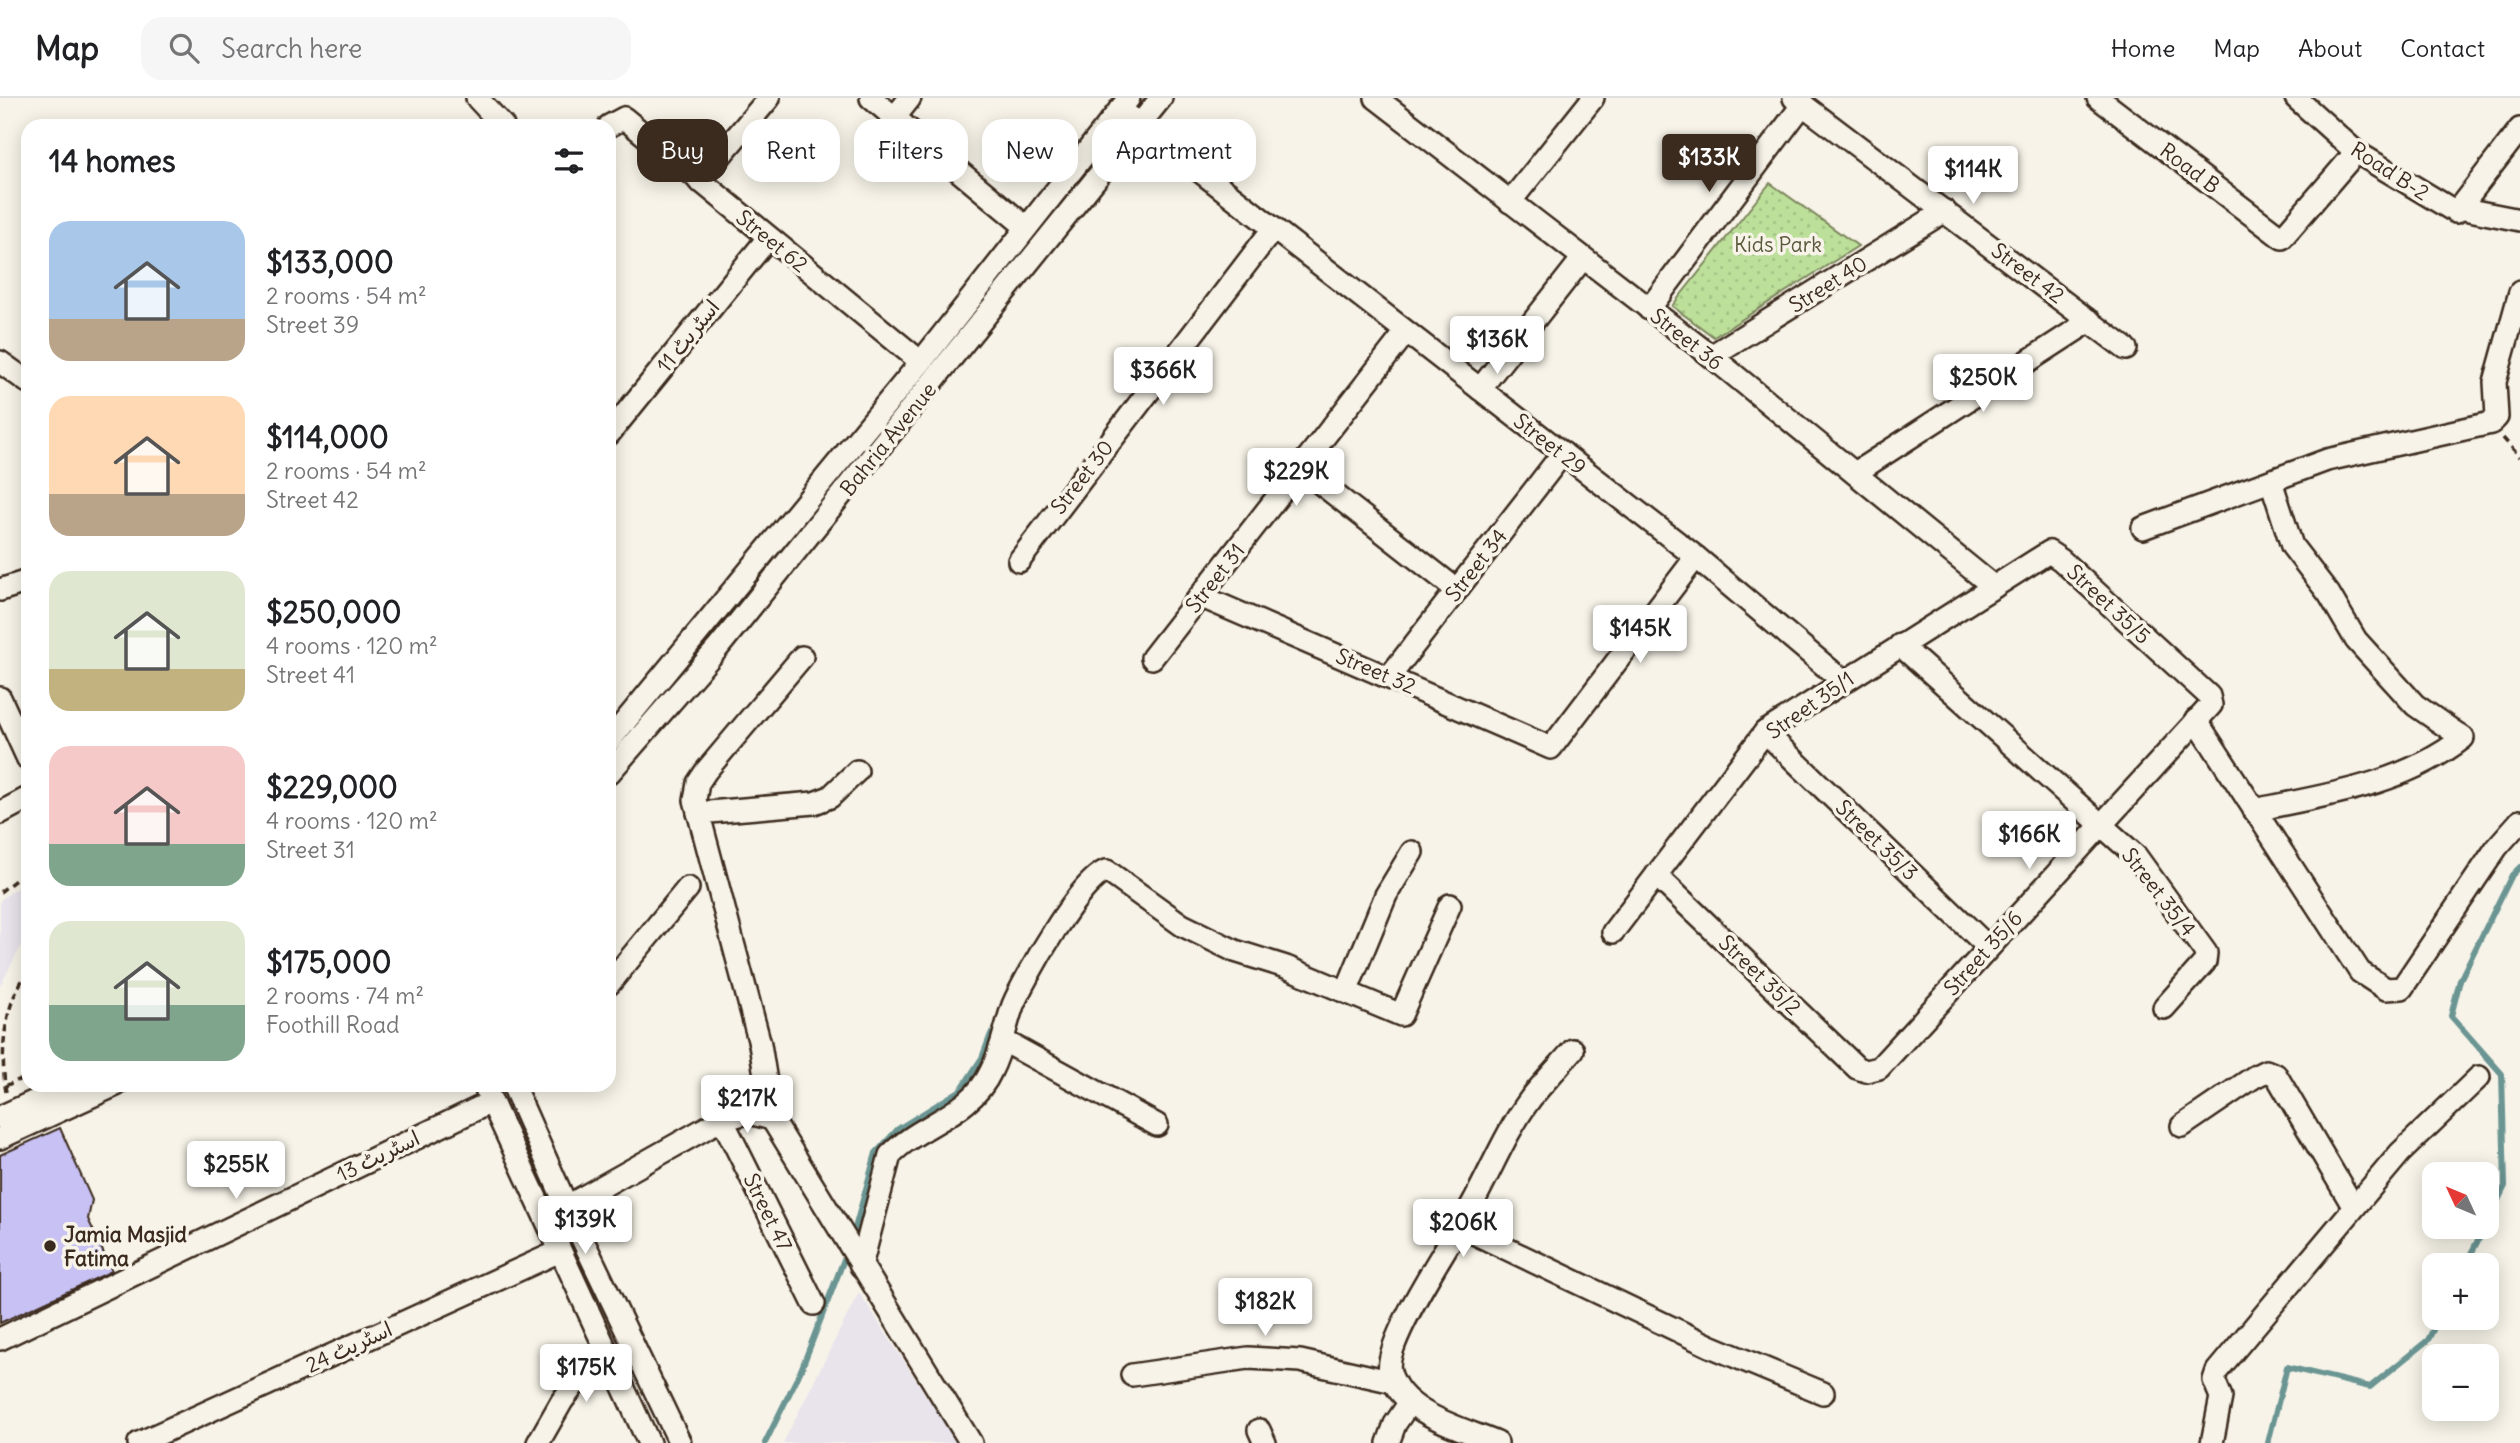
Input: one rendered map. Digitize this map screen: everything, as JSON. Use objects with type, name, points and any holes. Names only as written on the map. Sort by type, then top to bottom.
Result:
[{"type":"street","points":[[477,98],[496,119]]},
{"type":"street","points":[[728,147],[769,98]]},
{"type":"street","points":[[871,98],[1026,227]]},
{"type":"street","points":[[895,117],[910,98]]},
{"type":"street","name":"Bahria Avenue","points":[[1144,119],[1160,98]]},
{"type":"street","name":"Street 36","points":[[1376,98],[1711,356],[1994,587]]},
{"type":"street","points":[[1510,202],[1594,98]]},
{"type":"street","name":"Road B","points":[[2098,98],[2282,238],[2356,152]]},
{"type":"street","name":"Road B-2","points":[[2296,98],[2356,152],[2458,210],[2520,220]]},
{"type":"street","points":[[1649,309],[1798,101]]},
{"type":"street","name":"Street 42","points":[[1798,101],[2126,349]]},
{"type":"street","name":"Bahria Avenue","points":[[616,732],[921,362],[1124,104]]},
{"type":"street","name":"Street 29","points":[[1124,104],[1135,119]]},
{"type":"street","name":"Street 62","points":[[616,122],[637,137]]},
{"type":"street","points":[[2458,210],[2520,129]]},
{"type":"street","name":"Street 62","points":[[700,182],[921,362]]},
{"type":"street","name":"Bahria Avenue","points":[[616,766],[717,649],[1094,182]]},
{"type":"street","name":"Street 29","points":[[1213,182],[1696,557],[1843,681]]},
{"type":"street","name":"Street 40","points":[[1711,356],[1945,211]]},
{"type":"street","name":"Street 30","points":[[1019,561],[1273,229]]},
{"type":"street","name":"اسٹریٹ 11","points":[[616,425],[768,238]]},
{"type":"street","points":[[1480,389],[1583,258]]},
{"type":"street","points":[[2143,528],[2327,460],[2490,423],[2497,417],[2495,382],[2518,299]]},
{"type":"street","points":[[1855,473],[2090,321]]},
{"type":"street","name":"Street 31","points":[[1152,658],[1406,332]]},
{"type":"street","points":[[0,362],[21,377]]},
{"type":"street","name":"Street 34","points":[[1390,676],[1563,453]]},
{"type":"street","points":[[1301,468],[1457,590]]},
{"type":"street","points":[[2255,810],[2366,788],[2444,753],[2463,738],[2414,705],[2356,640],[2329,593],[2292,546],[2271,481]]},
{"type":"street","name":"Street 35/5","points":[[1994,587],[2049,552],[2201,687],[2209,696],[2204,713]]},
{"type":"street","name":"Street 32","points":[[1200,596],[1390,676],[1550,748],[1696,557]]},
{"type":"street","points":[[0,590],[21,583]]},
{"type":"street","name":"Street 35/1","points":[[1613,932],[1765,732],[1994,587]]},
{"type":"street","name":"Street 35/4","points":[[1900,645],[2136,856],[2206,953],[2205,962],[2164,1008]]},
{"type":"street","points":[[803,657],[706,771],[698,783],[695,800],[760,1044],[772,1119],[971,1443]]},
{"type":"street","points":[[0,698],[21,744]]},
{"type":"street","points":[[2204,713],[2255,810],[2360,972],[2386,989],[2402,988],[2497,847],[2520,821]]},
{"type":"street","name":"Street 35/6","points":[[1866,1071],[1879,1068],[2204,713]]},
{"type":"street","name":"Street 35/3","points":[[1765,732],[1988,947]]},
{"type":"street","points":[[698,813],[814,803],[830,797],[857,771]]},
{"type":"street","points":[[0,814],[21,802]]},
{"type":"street","points":[[1346,992],[1386,895],[1412,852]]},
{"type":"street","points":[[858,1261],[890,1155],[903,1142],[968,1104],[990,1075],[1004,1041],[1014,1004],[1041,951],[1085,888],[1102,872],[1107,871],[1182,925],[1224,946],[1401,1015],[1450,905]]},
{"type":"street","name":"Street 35/2","points":[[1656,875],[1857,1068],[1866,1071]]},
{"type":"street","points":[[616,975],[688,888]]},
{"type":"street","points":[[1004,1041],[1157,1125]]},
{"type":"street","points":[[1497,1443],[1410,1402],[1394,1382],[1389,1360],[1422,1285],[1459,1226],[1503,1140],[1531,1099],[1573,1050]]},
{"type":"street","points":[[2182,1126],[2253,1077],[2266,1071],[2276,1075],[2353,1206]]},
{"type":"street","points":[[2212,1443],[2221,1397],[2214,1380],[2217,1371],[2400,1153],[2479,1077]]},
{"type":"street","points":[[6,1114],[55,1092]]},
{"type":"street","points":[[0,1138],[101,1092]]},
{"type":"street","points":[[516,1092],[567,1207],[680,1443]]},
{"type":"street","points":[[487,1093],[649,1443]]},
{"type":"street","name":"اسٹریٹ 13","points":[[0,1339],[487,1093]]},
{"type":"street","points":[[544,1218],[722,1119],[749,1113],[772,1119]]},
{"type":"street","name":"Street 47","points":[[722,1119],[814,1304]]},
{"type":"street","points":[[1459,1226],[1710,1346],[1823,1393]]},
{"type":"street","name":"اسٹریٹ 24","points":[[139,1443],[559,1251]]},
{"type":"street","points":[[538,1443],[562,1401],[604,1346]]},
{"type":"street","points":[[1132,1376],[1248,1359],[1300,1361],[1394,1382]]},
{"type":"street","points":[[1388,1443],[1395,1424],[1410,1402]]},
{"type":"path","points":[[2490,423],[2520,457]]},
{"type":"path","points":[[0,892],[21,876]]},
{"type":"path","points":[[6,1114],[1,1058],[4,1029],[11,1002],[21,986]]},
{"type":"path","points":[[5,1086],[21,1079]]},
{"type":"shaded area","points":[[21,885],[21,946],[0,986],[0,900]]},
{"type":"shaded area","points":[[859,1292],[929,1400],[963,1443],[783,1443]]},
{"type":"green space","name":"Kids Park","points":[[1770,183],[1858,246],[1714,337],[1672,306]]},
{"type":"building","name":"Jamia Masjid Fatima","points":[[60,1128],[92,1200],[88,1219],[112,1271],[0,1323],[0,1155]]},
{"type":"waterway","points":[[2499,1198],[2505,1186],[2502,1074],[2451,1016],[2460,980],[2512,875],[2520,867]]},
{"type":"waterway","points":[[852,1239],[876,1153],[898,1129],[961,1090],[982,1058],[991,1034]]},
{"type":"waterway","points":[[2471,1253],[2479,1239]]},
{"type":"waterway","points":[[765,1443],[801,1370],[848,1249]]},
{"type":"waterway","points":[[2268,1443],[2287,1367],[2370,1387],[2428,1340],[2433,1330]]},
{"type":"place","name":"Jamia Masjid Fatima","points":[[50,1246]]}]
